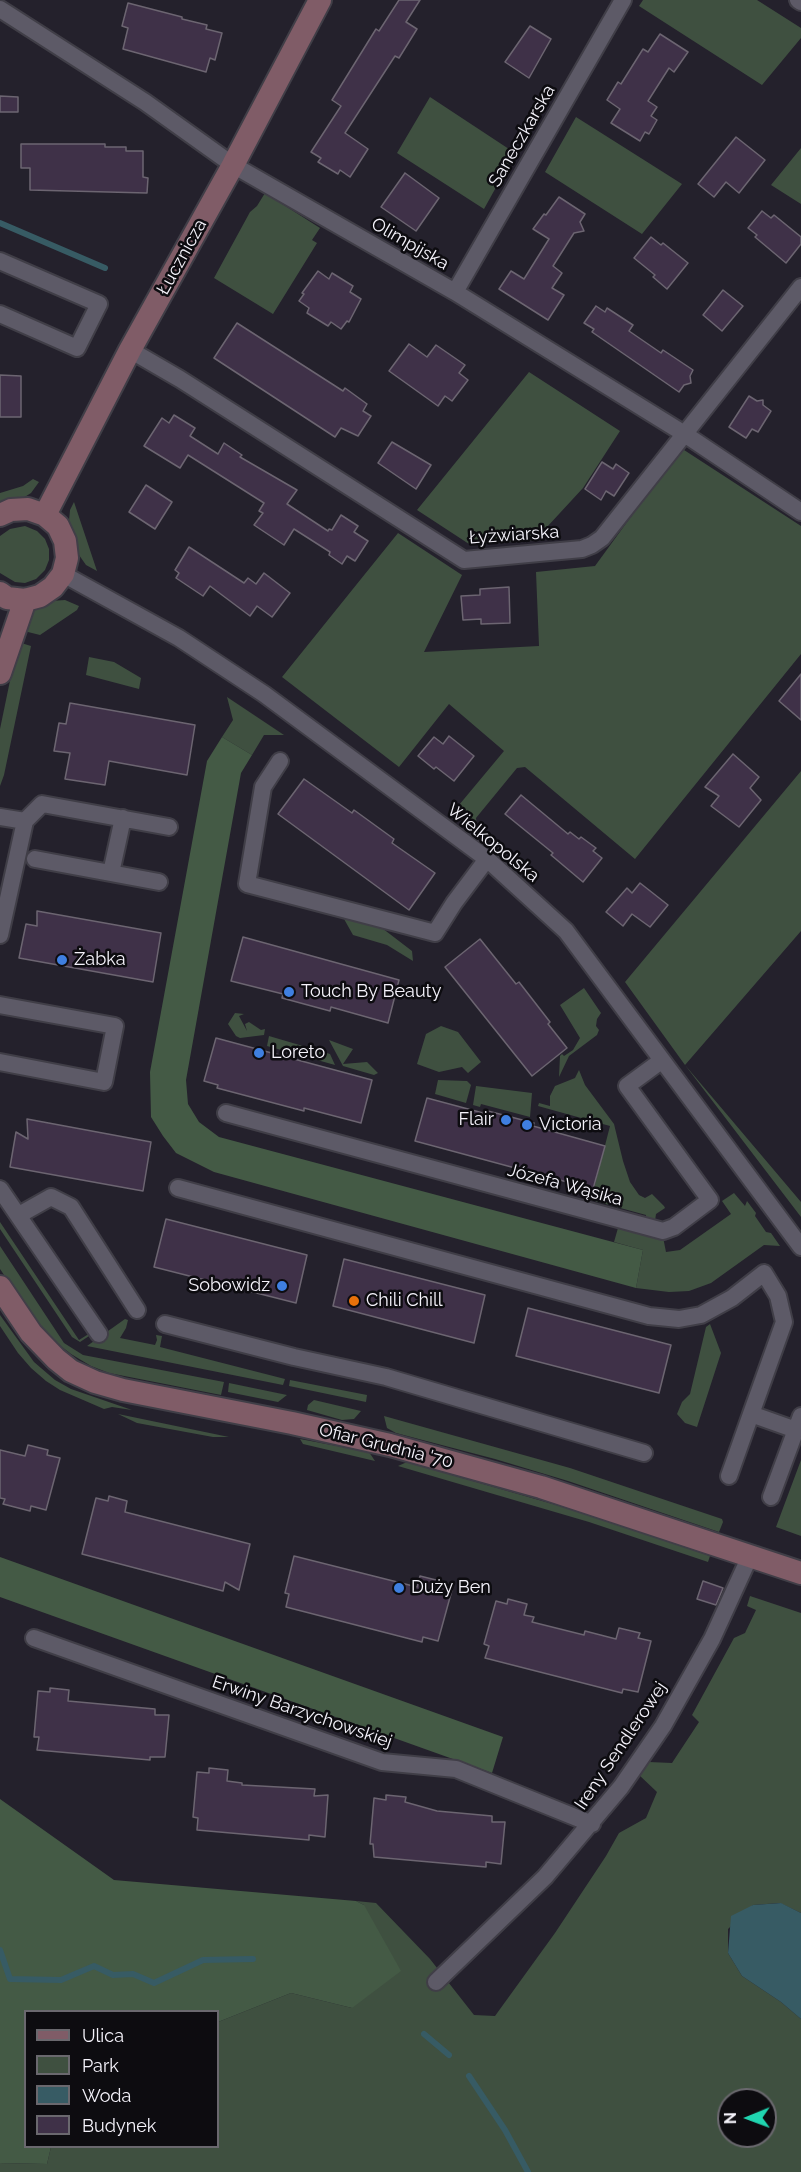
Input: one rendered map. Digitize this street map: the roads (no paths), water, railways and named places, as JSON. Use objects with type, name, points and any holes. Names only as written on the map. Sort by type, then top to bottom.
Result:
[{"type":"street","name":"Łucznicza","points":[[45,515],[130,350],[233,165],[320,0]]},
{"type":"street","name":"Saneczkarska","points":[[455,292],[623,0]]},
{"type":"street","name":"Olimpijska","points":[[0,9],[145,102],[233,165],[455,292],[683,433],[801,512]]},
{"type":"street","points":[[0,261],[99,304],[77,348],[0,314]]},
{"type":"street","name":"Łyżwiarska","points":[[130,350],[230,410],[464,560],[582,549],[602,538],[801,286]]},
{"type":"street","points":[[0,515],[11,510],[28,509],[45,515],[58,526],[66,542],[67,558],[63,574],[53,587],[40,596],[25,600],[7,598],[0,593]]},
{"type":"street","name":"Wielkopolska","points":[[63,574],[203,652],[264,694],[487,860],[566,931],[661,1061],[776,1210],[801,1247]]},
{"type":"street","points":[[0,673],[25,600]]},
{"type":"street","points":[[280,761],[263,787],[247,884],[435,933],[454,903],[487,860]]},
{"type":"street","points":[[0,935],[25,821],[42,804],[169,827]]},
{"type":"street","points":[[0,817],[25,821]]},
{"type":"street","points":[[111,873],[123,818]]},
{"type":"street","points":[[35,859],[159,882]]},
{"type":"street","points":[[0,1005],[115,1026],[104,1082],[0,1062]]},
{"type":"street","name":"Józefa Wąsika","points":[[226,1113],[663,1231],[674,1227],[710,1200],[627,1086],[661,1061]]},
{"type":"street","points":[[178,1188],[649,1316],[679,1319],[701,1315],[732,1298],[764,1273],[778,1296],[784,1322],[729,1476]]},
{"type":"street","points":[[0,1189],[99,1334]]},
{"type":"street","points":[[19,1215],[51,1197],[71,1208],[137,1310]]},
{"type":"street","name":"Ofiar Grudnia '70","points":[[0,1287],[31,1334],[71,1371],[95,1382],[123,1390],[390,1445],[541,1487],[801,1573]]},
{"type":"street","points":[[165,1324],[294,1358],[386,1377],[644,1453]]},
{"type":"street","points":[[751,1414],[798,1423],[771,1497]]},
{"type":"street","name":"Ireny Sendlerowej","points":[[436,1982],[522,1900],[592,1824],[621,1787],[663,1726],[712,1639],[750,1556]]},
{"type":"street","name":"Erwiny Barzychowskiej","points":[[34,1638],[382,1762],[456,1769],[592,1824]]},
{"type":"water","points":[[781,1903],[801,1913],[801,2019],[781,2002],[742,1976],[728,1953],[731,1916],[753,1905]]},
{"type":"waterway","points":[[0,223],[105,268]]},
{"type":"waterway","points":[[0,1950],[10,1979],[61,1980],[94,1966],[113,1975],[133,1974],[154,1983],[203,1960],[253,1959]]},
{"type":"waterway","points":[[424,2034],[449,2055]]},
{"type":"waterway","points":[[469,2076],[505,2130],[528,2172]]},
{"type":"place","name":"Żabka","points":[[62,960]]},
{"type":"place","name":"Touch By Beauty","points":[[289,992]]},
{"type":"place","name":"Loreto","points":[[259,1053]]},
{"type":"place","name":"Flair","points":[[506,1120]]},
{"type":"place","name":"Victoria","points":[[527,1125]]},
{"type":"place","name":"Sobowidz","points":[[282,1286]]},
{"type":"place","name":"Chili Chill","points":[[354,1301]]},
{"type":"place","name":"Duży Ben","points":[[399,1588]]}]
